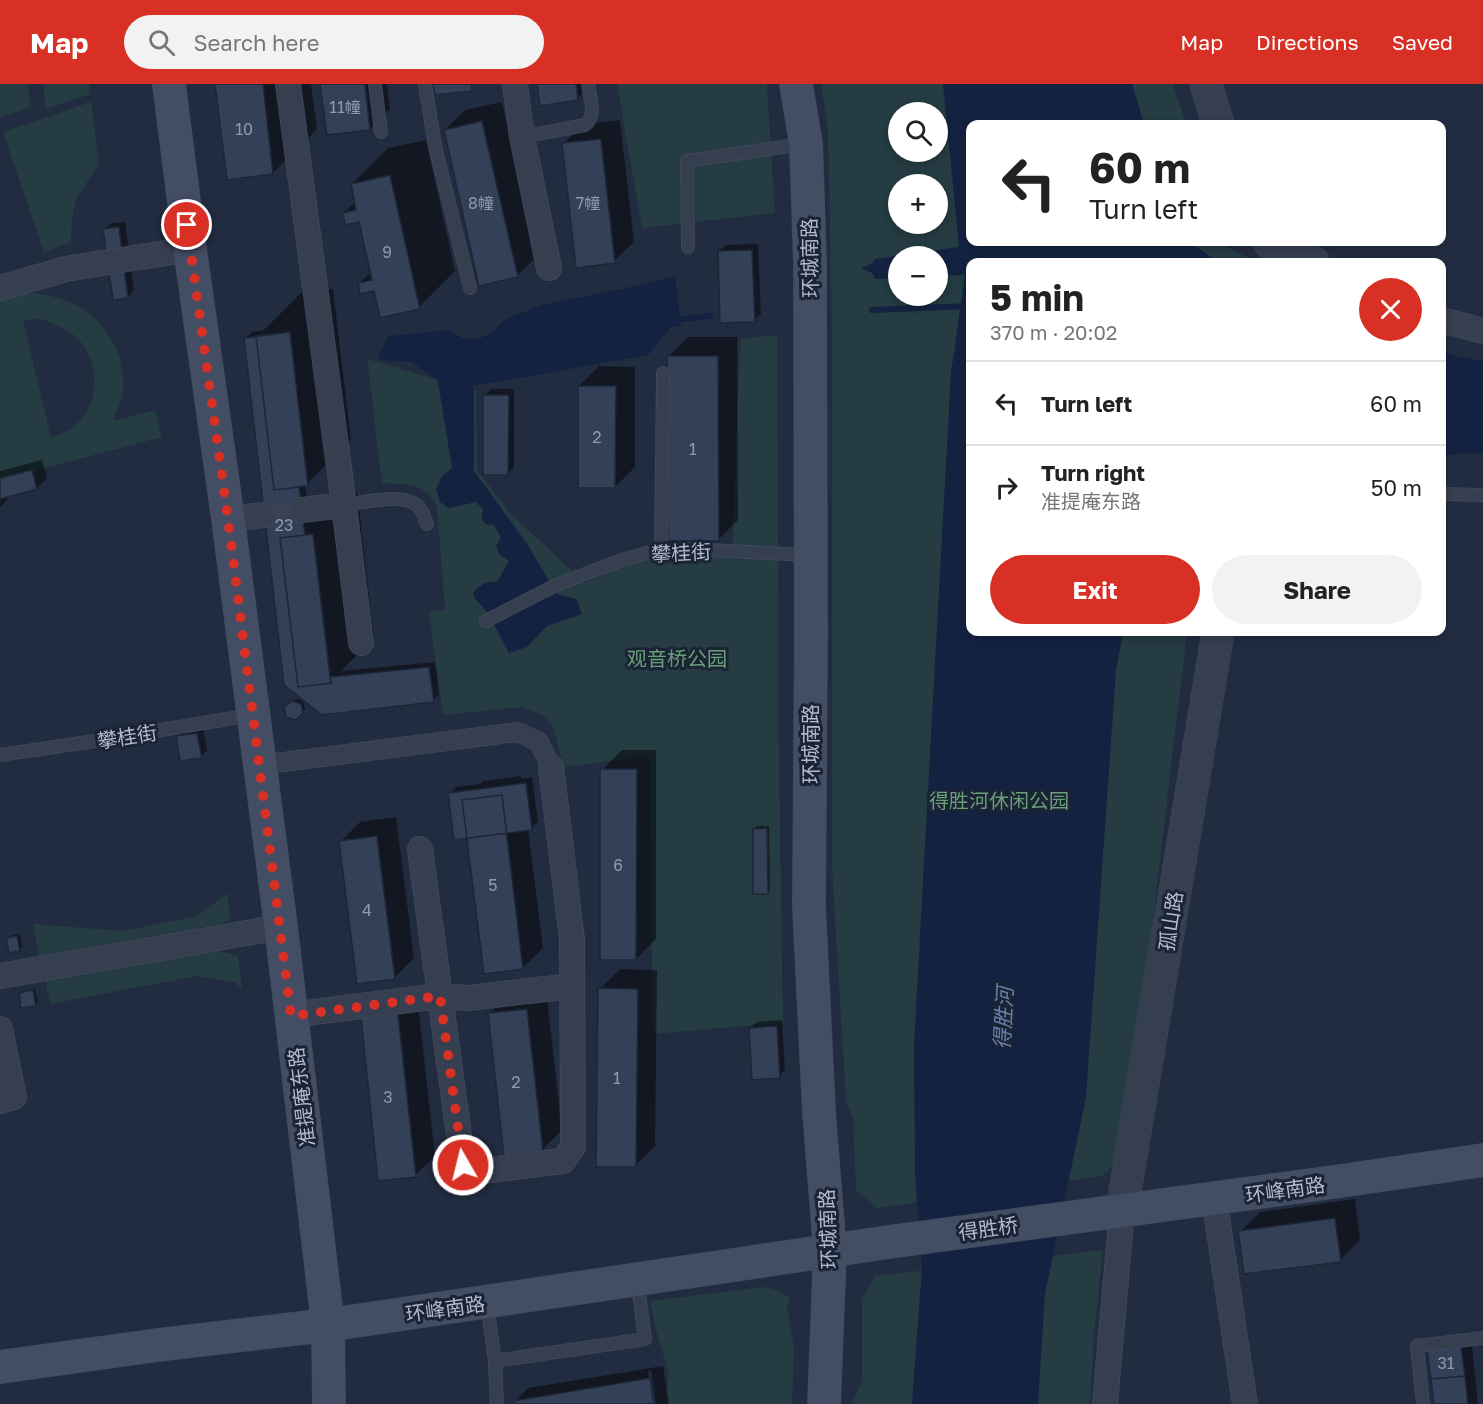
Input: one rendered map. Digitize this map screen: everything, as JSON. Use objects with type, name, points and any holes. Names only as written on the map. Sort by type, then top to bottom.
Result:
[{"type":"main road","name":"准提庵东路","points":[[169,84],[281,927],[328,1325],[329,1404]]},
{"type":"main road","name":"环城南路","points":[[796,84],[806,144],[810,263],[809,906],[819,1112],[830,1251],[824,1404]]},
{"type":"main road","name":"环峰南路","points":[[1086,1215],[1483,1160]]},
{"type":"main road","name":"得胜桥","points":[[889,1242],[1086,1215]]},
{"type":"main road","name":"环峰南路","points":[[0,1367],[158,1344],[328,1325],[889,1242]]},
{"type":"street","points":[[288,84],[361,643]]},
{"type":"street","points":[[515,84],[522,137],[549,268]]},
{"type":"street","points":[[1206,84],[1217,120]]},
{"type":"street","points":[[1274,246],[1280,251],[1301,258]]},
{"type":"street","points":[[0,288],[66,269],[190,249]]},
{"type":"street","points":[[1446,321],[1483,332]]},
{"type":"street","points":[[302,510],[344,505]]},
{"type":"street","points":[[228,519],[264,515]]},
{"type":"street","name":"孤山路","points":[[1122,1210],[1217,636]]},
{"type":"street","points":[[260,765],[518,732],[540,742],[551,767],[572,939],[573,1147],[563,1161],[468,1173],[463,1165],[420,849]]},
{"type":"street","points":[[0,976],[281,927]]},
{"type":"street","points":[[291,1016],[440,996],[468,998],[572,986]]},
{"type":"street","points":[[0,1029],[14,1097],[0,1101]]},
{"type":"street","points":[[1214,1198],[1245,1404]]},
{"type":"street","points":[[1105,1404],[1122,1210]]},
{"type":"lane","points":[[375,84],[381,132]]},
{"type":"lane","points":[[426,84],[435,146],[470,288]]},
{"type":"lane","points":[[522,137],[585,125],[590,121],[592,113],[588,84]]},
{"type":"lane","points":[[688,247],[687,161],[806,144]]},
{"type":"lane","points":[[661,552],[663,373]]},
{"type":"lane","points":[[1446,494],[1483,495]]},
{"type":"lane","points":[[344,505],[392,499],[406,500],[416,504],[427,524]]},
{"type":"lane","name":"攀桂街","points":[[486,621],[556,585],[647,553],[689,549],[811,555]]},
{"type":"lane","name":"攀桂街","points":[[0,755],[253,715]]},
{"type":"lane","points":[[495,1361],[645,1339],[637,1279]]},
{"type":"lane","points":[[486,1302],[495,1361],[497,1404]]},
{"type":"lane","points":[[1423,1404],[1417,1346],[1483,1338]]},
{"type":"green space","points":[[0,84],[28,84],[30,107],[0,118]]},
{"type":"green space","points":[[43,84],[89,84],[90,94],[46,109]]},
{"type":"green space","points":[[617,84],[767,84],[775,213],[642,228]]},
{"type":"green space","name":"得胜河休闲公园","points":[[821,84],[1173,84],[1185,120],[966,120],[966,246],[1226,246],[1248,258],[966,258],[966,636],[1187,636],[1125,1156],[1102,1176],[877,1208],[856,1190],[853,1117],[846,1100],[832,869],[832,344],[828,130]]},
{"type":"green space","points":[[91,102],[99,164],[76,199],[71,242],[44,252],[3,132]]},
{"type":"green space","points":[[35,293],[61,299],[73,303],[93,316],[109,335],[122,368],[122,393],[113,421],[155,410],[162,437],[0,480],[0,299]],"holes":[[[41,319],[61,327],[78,339],[85,348],[93,370],[93,394],[84,416],[76,425],[51,438],[23,320]]]},
{"type":"green space","name":"观音桥公园","points":[[777,335],[783,1023],[653,1034],[650,756],[564,767],[553,726],[542,715],[521,707],[443,715],[429,612],[445,609],[437,508],[432,498],[420,488],[382,483],[367,359],[476,391],[477,470],[509,512],[585,583],[644,557],[703,554],[732,557],[740,339]]},
{"type":"green space","points":[[228,893],[230,920],[220,924],[39,956],[33,924],[124,931],[197,916]]},
{"type":"green space","points":[[219,951],[238,956],[242,989],[235,982],[197,976],[50,1004],[45,979]]},
{"type":"green space","points":[[1103,1250],[1094,1333],[1090,1404],[852,1404],[862,1381],[862,1299],[875,1276]]},
{"type":"green space","points":[[765,1287],[780,1291],[790,1298],[787,1306],[794,1349],[792,1404],[667,1404],[668,1371],[650,1301]]},
{"type":"water","name":"得胜河","points":[[943,84],[1132,84],[1143,120],[966,120],[966,246],[1195,246],[1213,258],[966,258],[966,636],[1122,636],[1116,670],[1086,1097],[1045,1294],[1038,1404],[912,1404],[922,1268],[915,1174],[914,1045],[951,373],[965,275],[948,276],[948,249],[959,247],[948,135],[948,102],[945,102]]},
{"type":"water","points":[[888,257],[888,278],[875,279],[872,273],[861,268],[872,264],[875,259]]},
{"type":"water","points":[[675,276],[681,326],[671,327],[648,355],[474,386],[474,471],[526,542],[557,594],[576,599],[582,614],[547,626],[527,647],[509,653],[488,613],[473,593],[484,584],[497,582],[509,561],[499,554],[496,546],[501,538],[494,525],[485,524],[482,519],[483,509],[476,502],[449,508],[440,502],[436,489],[442,476],[452,468],[438,381],[412,362],[379,360],[380,352],[389,336],[449,330],[462,338],[478,339],[491,333],[506,319],[542,305]]},
{"type":"water","points":[[1446,354],[1483,361],[1483,454],[1446,455]]},
{"type":"building","points":[[215,84],[263,84],[273,174],[227,180]]},
{"type":"building","points":[[320,84],[365,84],[370,130],[327,135]]},
{"type":"building","points":[[433,84],[471,84],[472,91],[435,95]]},
{"type":"building","points":[[537,84],[576,84],[578,100],[540,106]]},
{"type":"building","points":[[482,121],[518,277],[479,286],[444,130]]},
{"type":"building","points":[[601,139],[615,263],[576,268],[562,143]]},
{"type":"building","points":[[390,175],[420,309],[380,318],[374,291],[360,294],[358,283],[372,280],[359,222],[345,225],[343,213],[356,210],[351,184]]},
{"type":"building","points":[[119,227],[128,298],[113,300],[103,229]]},
{"type":"building","points":[[752,250],[755,322],[720,323],[718,251]]},
{"type":"building","points":[[290,332],[308,486],[274,490],[256,336]]},
{"type":"building","points":[[290,332],[308,486],[299,487],[305,535],[313,534],[330,677],[429,667],[434,702],[322,715],[284,685],[244,338]]},
{"type":"building","points":[[667,356],[718,356],[719,541],[668,541]]},
{"type":"building","points":[[578,386],[616,386],[615,488],[578,488]]},
{"type":"building","points":[[483,395],[509,395],[508,475],[483,475]]},
{"type":"building","points":[[32,470],[37,489],[0,499],[0,478]]},
{"type":"building","points":[[313,534],[331,683],[298,687],[280,538]]},
{"type":"building","points":[[292,701],[301,704],[303,713],[296,720],[286,717],[284,707]]},
{"type":"building","points":[[197,733],[202,758],[180,761],[176,736]]},
{"type":"building","points":[[600,769],[637,769],[636,960],[600,960]]},
{"type":"building","points":[[526,783],[532,830],[454,840],[448,793]]},
{"type":"building","points":[[502,795],[523,969],[484,974],[462,800]]},
{"type":"building","points":[[767,828],[768,894],[753,894],[753,829]]},
{"type":"building","points":[[377,836],[395,979],[357,984],[339,841]]},
{"type":"building","points":[[17,936],[20,951],[9,953],[6,938]]},
{"type":"building","points":[[598,988],[638,989],[636,1167],[596,1167]]},
{"type":"building","points":[[33,990],[36,1006],[21,1008],[19,993]]},
{"type":"building","points":[[527,1009],[543,1151],[504,1156],[488,1013]]},
{"type":"building","points":[[398,1014],[416,1177],[378,1181],[361,1018]]},
{"type":"building","points":[[777,1026],[780,1078],[752,1080],[749,1028]]},
{"type":"building","points":[[1335,1218],[1341,1262],[1244,1274],[1238,1231]]},
{"type":"building","points":[[1461,1346],[1465,1376],[1431,1379],[1427,1349]]},
{"type":"building","points":[[1465,1376],[1468,1404],[1434,1404],[1431,1379]]},
{"type":"building","points":[[650,1378],[654,1404],[514,1404],[513,1401]]},
{"type":"waterway","points":[[872,310],[966,306]]},
{"type":"waterway","points":[[674,320],[710,316]]},
{"type":"tunnel","points":[[264,515],[302,510]]},
{"type":"route","points":[[187,225],[228,519],[291,1016],[440,996],[463,1165]]}]
